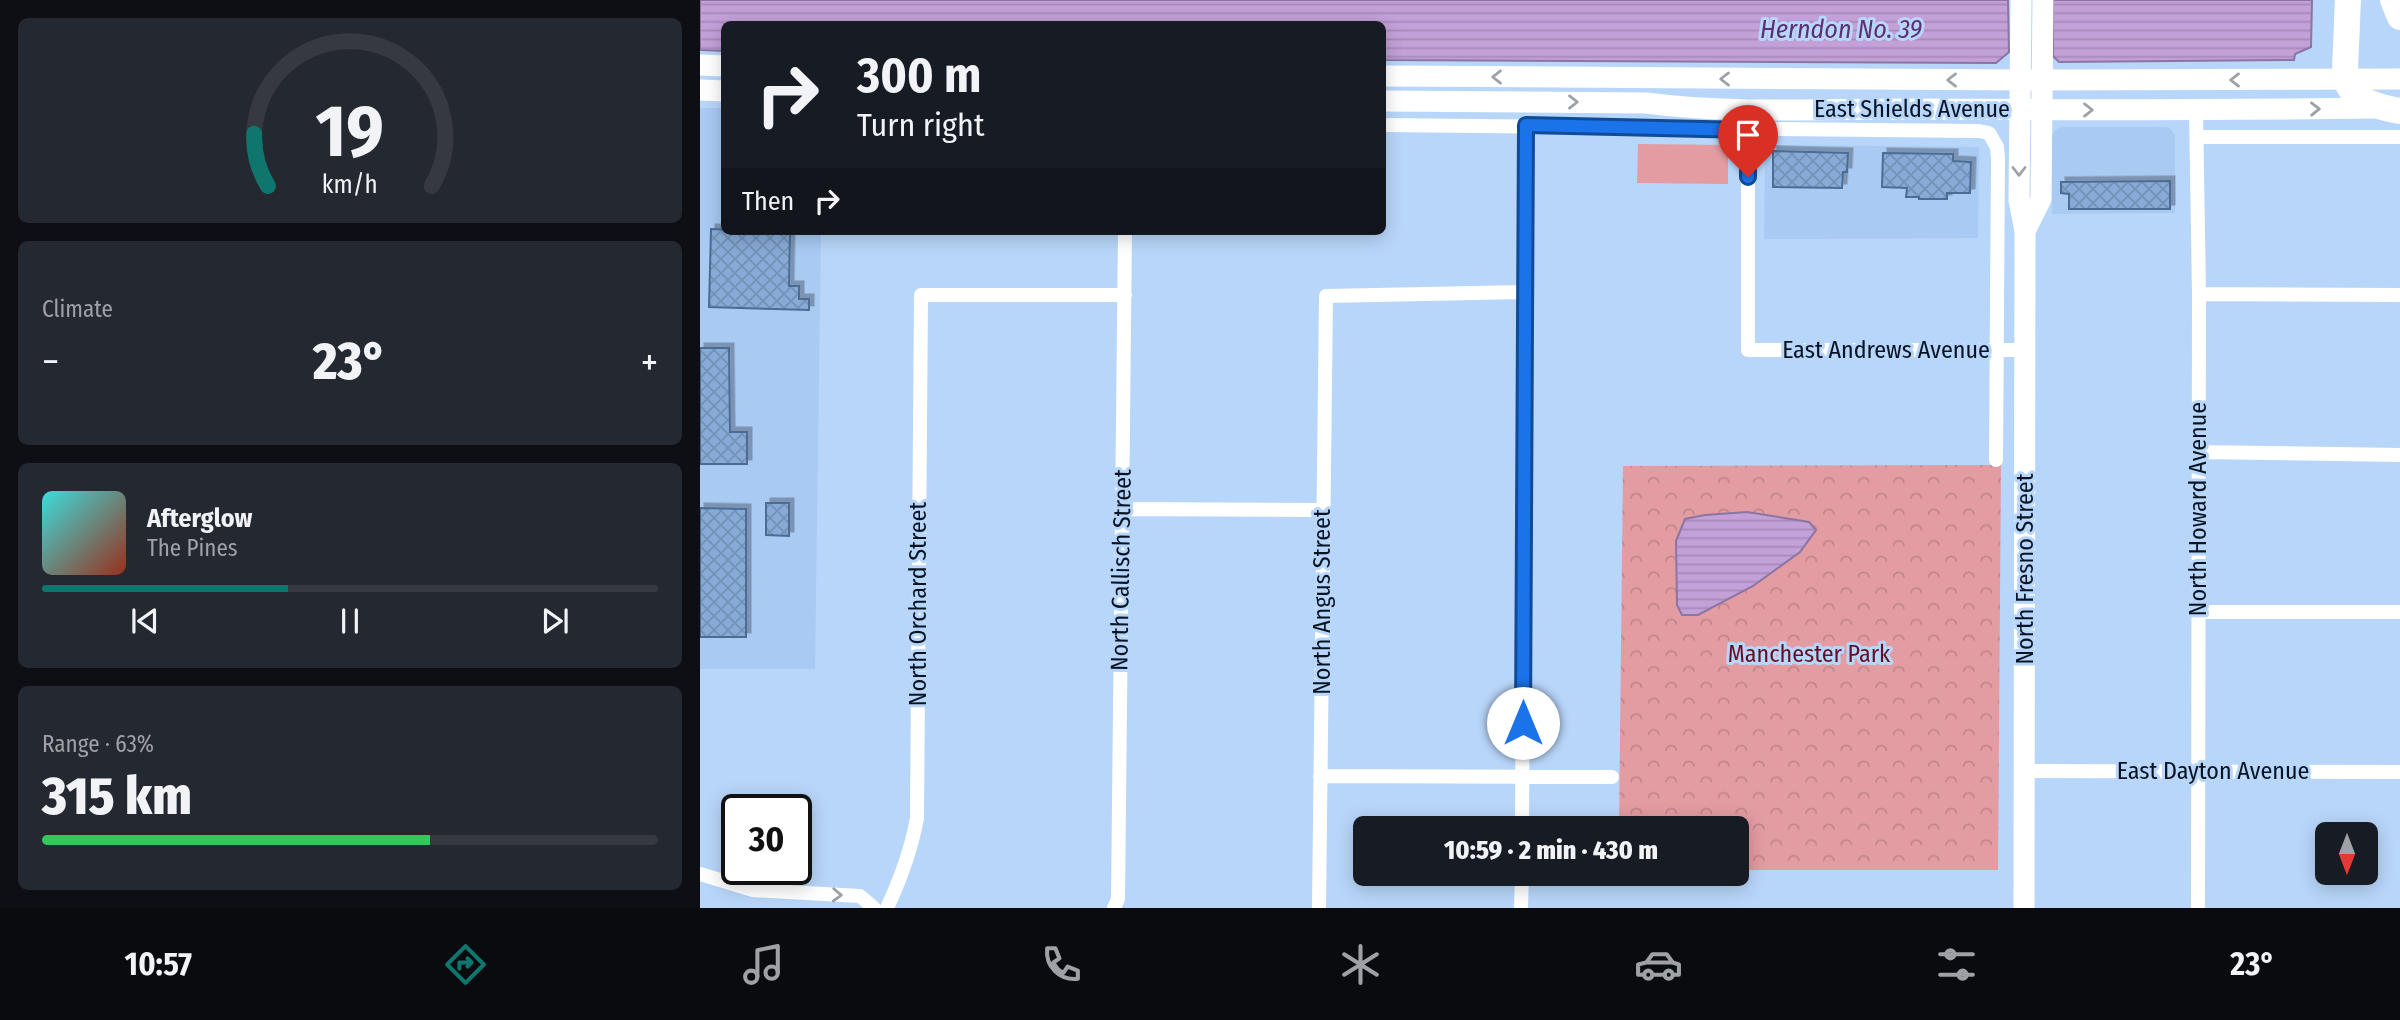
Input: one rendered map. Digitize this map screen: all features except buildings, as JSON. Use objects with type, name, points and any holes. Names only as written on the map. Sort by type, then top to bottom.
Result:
[{"type":"highway","points":[[2348,0],[2346,78],[2353,92],[2393,109]]},
{"type":"highway","points":[[2393,0],[2400,17]]},
{"type":"main road","name":"North Fresno Street","points":[[2021,5],[2020,53],[2031,80]]},
{"type":"main road","name":"North Fresno Street","points":[[2024,908],[2025,231],[2019,200],[2031,80],[2042,52],[2043,5]]},
{"type":"main road","points":[[700,65],[721,66]]},
{"type":"main road","name":"East Shields Avenue","points":[[1386,76],[1886,80],[2400,79]]},
{"type":"main road","points":[[1748,108],[1759,94],[1766,92],[1835,91],[1886,80]]},
{"type":"main road","points":[[700,90],[721,91]]},
{"type":"main road","name":"East Shields Avenue","points":[[1386,101],[1646,103],[1675,107],[1748,108],[2393,109]]},
{"type":"street","points":[[1748,108],[1748,130]]},
{"type":"street","name":"North Howard Avenue","points":[[2196,110],[2199,294],[2198,908]]},
{"type":"street","points":[[1386,125],[1989,133],[1997,146],[1998,158],[1996,460]]},
{"type":"street","points":[[1522,816],[1526,125]]},
{"type":"street","name":"East Andrews Avenue","points":[[1748,130],[1748,350],[2024,350]]},
{"type":"street","points":[[2197,137],[2400,137]]},
{"type":"street","name":"North Callisch Street","points":[[1114,908],[1118,899],[1125,235]]},
{"type":"street","name":"North Angus Street","points":[[1319,908],[1325,296],[1524,292]]},
{"type":"street","points":[[2199,294],[2400,295]]},
{"type":"street","name":"North Orchard Street","points":[[887,908],[912,849],[916,818],[921,295],[1125,295]]},
{"type":"street","points":[[2197,452],[2400,454]]},
{"type":"street","points":[[1121,509],[1322,510]]},
{"type":"street","points":[[2197,612],[2400,612]]},
{"type":"street","name":"East Dayton Avenue","points":[[2025,771],[2400,772]]},
{"type":"street","points":[[1320,776],[1612,777]]},
{"type":"street","points":[[700,874],[753,890],[860,896],[874,908]]},
{"type":"street","points":[[1521,908],[1522,886]]},
{"type":"shaded area","points":[[700,108],[721,108],[721,235],[821,235],[815,669],[700,669]]},
{"type":"shaded area","points":[[2061,127],[2171,129],[2175,136],[2175,213],[2052,214],[2052,136],[2055,130]]},
{"type":"shaded area","points":[[1765,145],[1979,147],[1978,238],[1764,239]]},
{"type":"green space","points":[[1638,144],[1728,145],[1728,184],[1637,183]]},
{"type":"green space","name":"Manchester Park","points":[[2001,465],[1998,870],[1749,870],[1749,816],[1619,816],[1623,466]]},
{"type":"water","name":"Herndon No. 39","points":[[700,0],[2008,0],[2009,52],[1996,63],[1386,60],[1386,21],[721,21],[721,51],[700,50]]},
{"type":"water","points":[[2053,0],[2312,0],[2311,47],[2295,54],[2294,60],[2059,62],[2053,56]]},
{"type":"water","points":[[1747,512],[1809,522],[1816,530],[1800,552],[1753,586],[1698,615],[1682,615],[1677,605],[1676,541],[1685,519]]},
{"type":"route","points":[[1523,723],[1526,125],[1748,130],[1748,177]]}]
